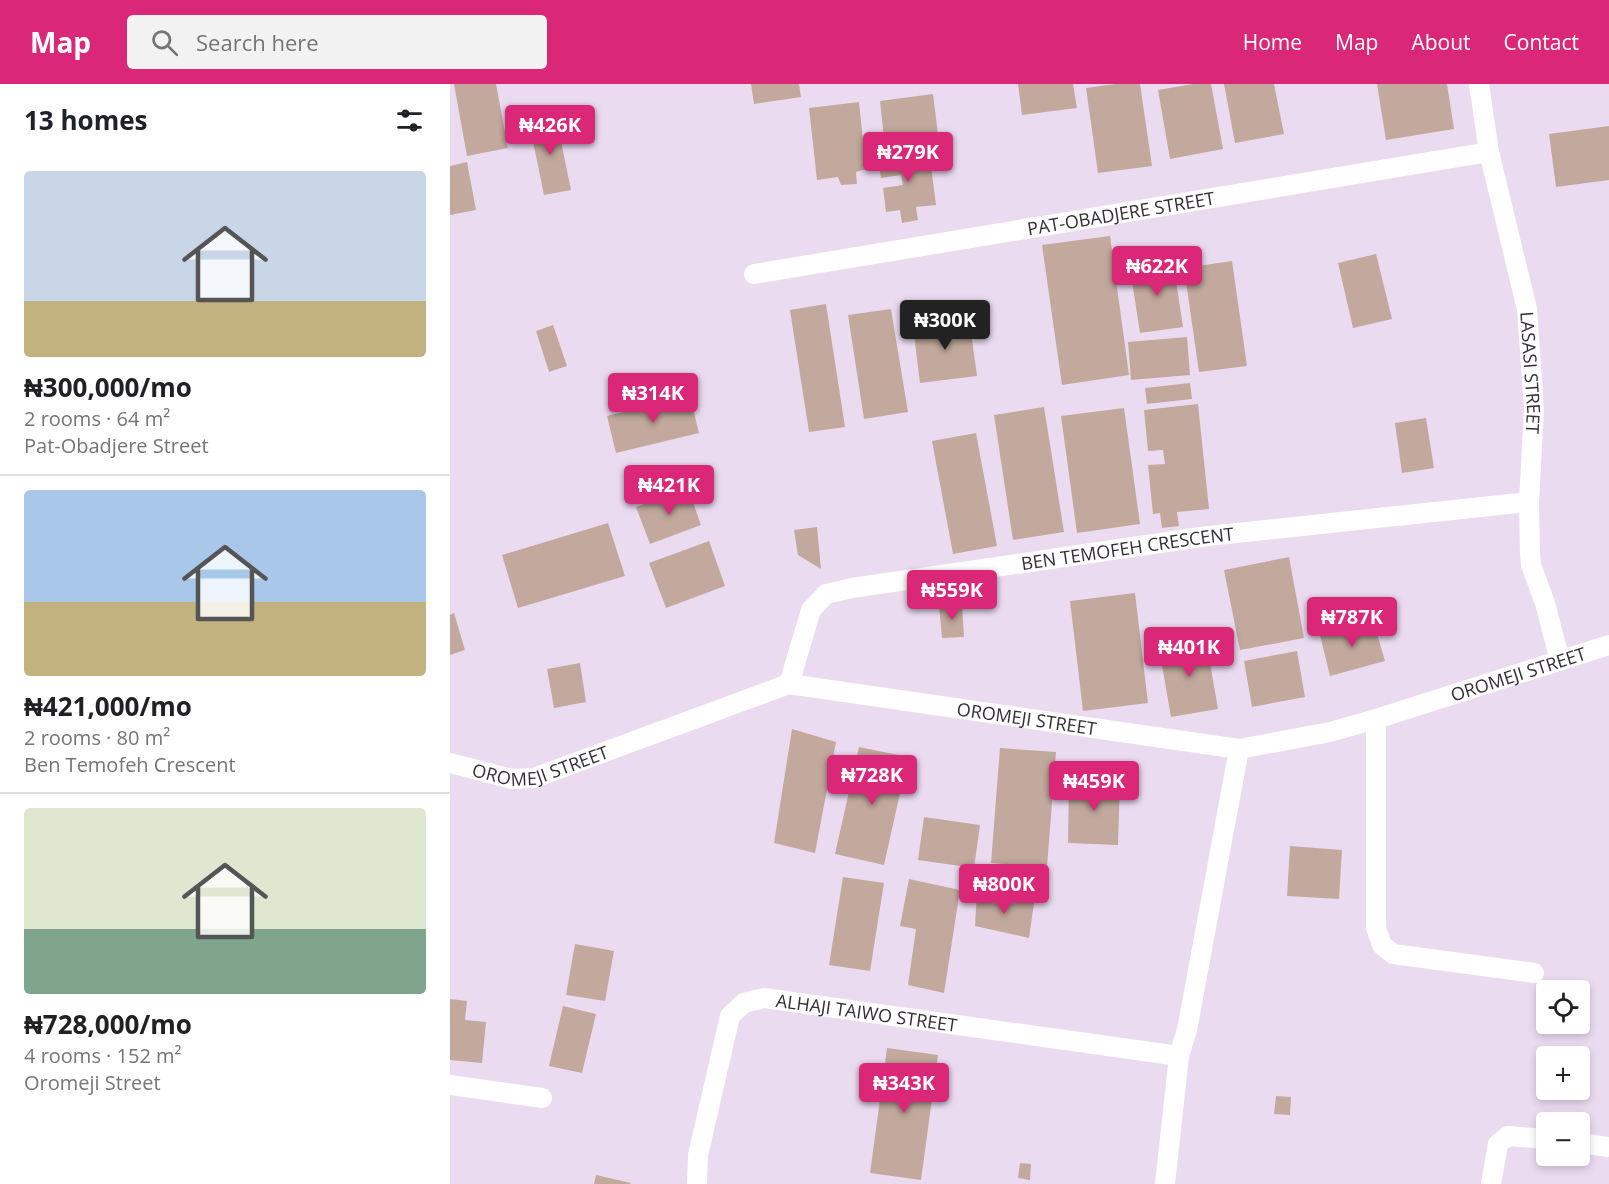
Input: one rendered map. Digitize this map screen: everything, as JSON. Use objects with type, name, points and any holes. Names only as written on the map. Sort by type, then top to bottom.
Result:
[{"type":"street","name":"LASASI STREET","points":[[1479,84],[1489,152],[1527,309],[1534,409],[1529,502],[1531,565],[1545,603],[1560,661]]},
{"type":"street","name":"PAT-OBADJERE STREET","points":[[754,274],[1489,152]]},
{"type":"street","name":"BEN TEMOFEH CRESCENT","points":[[789,684],[811,610],[826,594],[852,588],[1208,536],[1529,502]]},
{"type":"street","name":"OROMEJI STREET","points":[[450,763],[512,779],[534,778],[789,684],[1239,749],[1330,732],[1609,645]]},
{"type":"street","points":[[1376,719],[1376,928],[1382,945],[1393,954],[1534,973]]},
{"type":"street","points":[[1165,1184],[1179,1056],[1187,1030],[1239,749]]},
{"type":"street","name":"ALHAJI TAIWO STREET","points":[[697,1184],[698,1155],[730,1016],[744,1003],[764,998],[1179,1056]]},
{"type":"street","points":[[450,1085],[542,1098]]},
{"type":"street","points":[[1491,1184],[1498,1144],[1508,1136],[1536,1138]]},
{"type":"street","points":[[1590,1144],[1609,1147]]},
{"type":"building","points":[[454,84],[496,84],[508,148],[467,156]]},
{"type":"building","points":[[751,84],[799,84],[801,97],[754,104]]},
{"type":"building","points":[[1018,84],[1073,84],[1077,108],[1022,115]]},
{"type":"building","points":[[1115,84],[1140,84],[1152,166],[1098,173],[1086,88]]},
{"type":"building","points":[[1193,84],[1211,84],[1223,149],[1170,159],[1158,90]]},
{"type":"building","points":[[1224,84],[1274,84],[1284,134],[1235,143]]},
{"type":"building","points":[[1377,84],[1447,84],[1454,129],[1386,140]]},
{"type":"building","points":[[933,94],[939,142],[885,148],[880,101]]},
{"type":"building","points":[[859,102],[866,169],[856,172],[857,184],[841,185],[838,177],[817,180],[809,108]]},
{"type":"building","points":[[556,117],[571,190],[544,195],[529,122]]},
{"type":"building","points":[[1609,126],[1609,180],[1556,187],[1549,134]]},
{"type":"building","points":[[929,150],[936,205],[916,207],[918,220],[902,223],[900,210],[886,212],[883,188],[903,185],[901,175],[881,178],[878,157]]},
{"type":"building","points":[[467,162],[476,210],[450,215],[450,166]]},
{"type":"building","points":[[1110,236],[1129,375],[1062,385],[1042,245]]},
{"type":"building","points":[[1376,254],[1392,319],[1353,328],[1338,263]]},
{"type":"building","points":[[1173,261],[1183,327],[1140,333],[1130,268]]},
{"type":"building","points":[[1232,261],[1247,366],[1199,372],[1184,268]]},
{"type":"building","points":[[826,304],[845,427],[809,432],[790,310]]},
{"type":"building","points":[[891,309],[908,412],[864,419],[848,315]]},
{"type":"building","points":[[969,318],[977,376],[920,383],[913,326]]},
{"type":"building","points":[[553,325],[567,366],[549,372],[536,331]]},
{"type":"building","points":[[1187,337],[1190,375],[1131,380],[1128,342]]},
{"type":"building","points":[[1190,383],[1192,399],[1147,404],[1145,388]]},
{"type":"building","points":[[690,396],[699,433],[616,453],[607,416]]},
{"type":"building","points":[[1198,404],[1209,509],[1177,512],[1179,526],[1162,528],[1160,513],[1153,514],[1148,465],[1165,464],[1163,450],[1148,451],[1144,410]]},
{"type":"building","points":[[1044,407],[1064,532],[1013,540],[994,415]]},
{"type":"building","points":[[1124,408],[1140,524],[1077,533],[1061,416]]},
{"type":"building","points":[[1426,418],[1434,468],[1402,473],[1395,423]]},
{"type":"building","points":[[976,433],[997,546],[953,554],[932,441]]},
{"type":"building","points":[[688,488],[701,525],[650,544],[636,507]]},
{"type":"building","points":[[608,523],[625,576],[518,608],[502,555]]},
{"type":"building","points":[[817,527],[821,569],[798,555],[794,530]]},
{"type":"building","points":[[709,541],[725,586],[666,608],[649,563]]},
{"type":"building","points":[[1289,557],[1304,638],[1240,650],[1224,570]]},
{"type":"building","points":[[1135,593],[1148,703],[1083,711],[1070,601]]},
{"type":"building","points":[[962,604],[964,637],[942,638],[939,606]]},
{"type":"building","points":[[454,613],[465,650],[450,655],[450,615]]},
{"type":"building","points":[[1373,620],[1385,661],[1330,676],[1320,635]]},
{"type":"building","points":[[1206,640],[1218,709],[1171,717],[1159,648]]},
{"type":"building","points":[[1297,651],[1305,697],[1252,707],[1244,661]]},
{"type":"building","points":[[580,663],[586,702],[554,708],[547,669]]},
{"type":"building","points":[[792,729],[836,742],[815,853],[774,843]]},
{"type":"building","points":[[859,747],[908,757],[884,865],[835,854]]},
{"type":"building","points":[[1000,748],[1056,752],[1047,867],[991,863]]},
{"type":"building","points":[[1069,780],[1120,782],[1118,845],[1068,843]]},
{"type":"building","points":[[924,817],[980,825],[974,868],[918,860]]},
{"type":"building","points":[[1290,846],[1342,850],[1339,899],[1287,896]]},
{"type":"building","points":[[843,877],[884,883],[870,971],[829,965]]},
{"type":"building","points":[[909,879],[960,890],[944,993],[908,985],[916,929],[900,926]]},
{"type":"building","points":[[977,892],[1034,903],[1029,938],[975,926]]},
{"type":"building","points":[[575,944],[614,951],[605,1001],[566,995]]},
{"type":"building","points":[[450,999],[467,1001],[465,1020],[486,1022],[482,1063],[450,1060]]},
{"type":"building","points":[[563,1006],[596,1014],[582,1073],[549,1066]]},
{"type":"building","points":[[887,1048],[938,1055],[921,1180],[870,1173]]},
{"type":"building","points":[[1276,1096],[1291,1097],[1290,1115],[1274,1114]]},
{"type":"building","points":[[1020,1163],[1031,1164],[1030,1180],[1018,1178]]},
{"type":"building","points":[[596,1175],[631,1183],[594,1184]]}]
